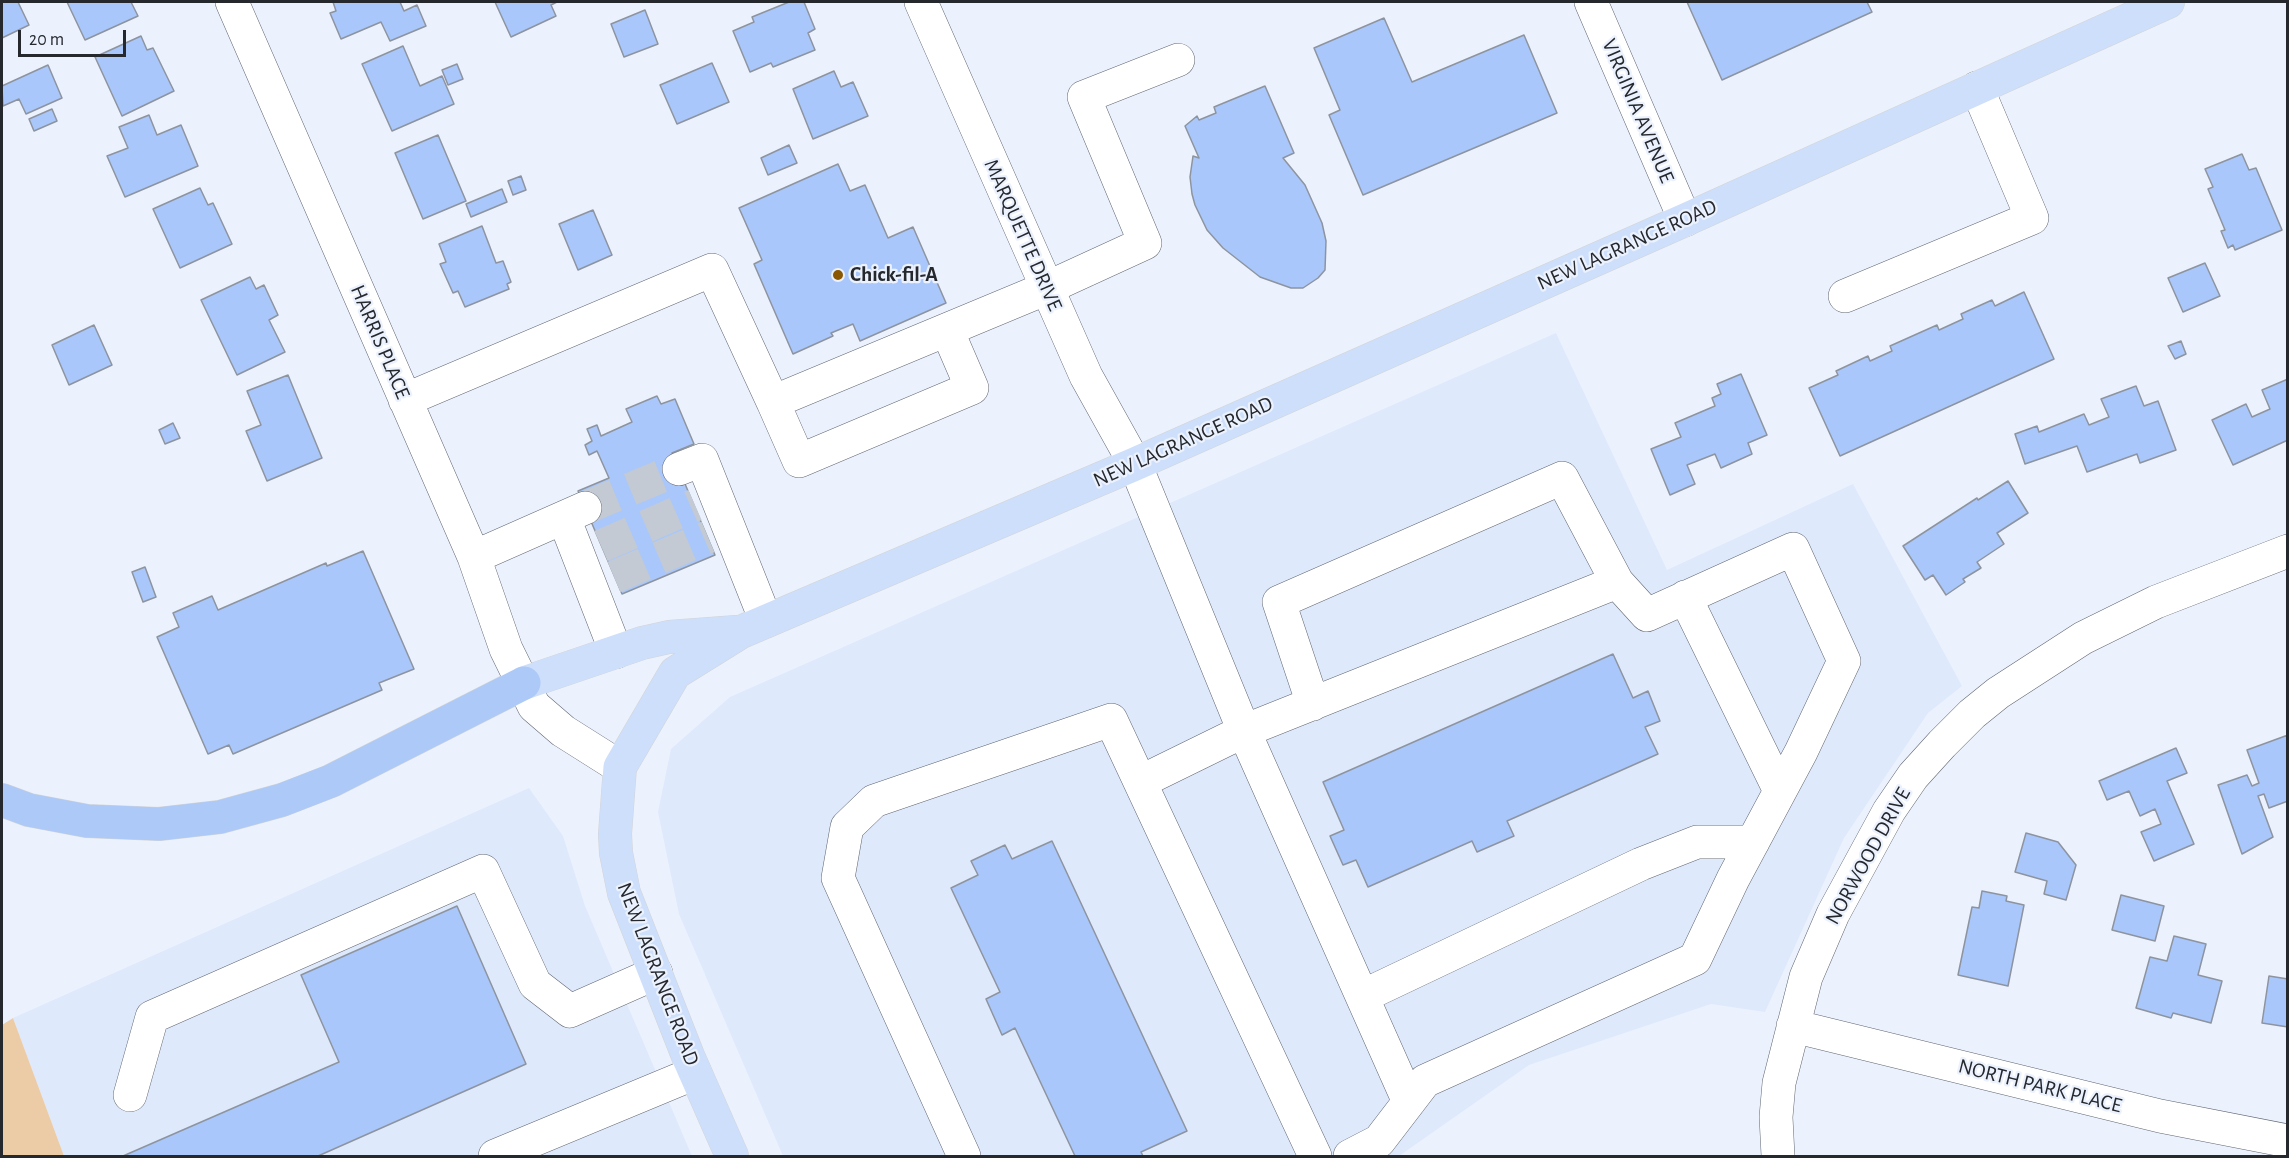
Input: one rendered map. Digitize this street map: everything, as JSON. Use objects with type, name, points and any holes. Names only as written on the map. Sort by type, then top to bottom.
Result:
[{"type":"highway","points":[[2,800],[29,810],[87,821],[159,824],[220,818],[282,800],[331,781],[524,683]]},
{"type":"main road","name":"NEW LAGRANGE ROAD","points":[[732,1156],[695,1073],[624,893],[616,853],[615,834],[620,767],[675,673],[753,626],[1135,464],[1685,220],[2168,2]]},
{"type":"main road","points":[[524,683],[642,643],[669,637],[753,626]]},
{"type":"street","name":"HARRIS PLACE","points":[[232,2],[474,557],[506,649],[534,706],[563,731],[620,767]]},
{"type":"street","name":"MARQUETTE DRIVE","points":[[921,2],[1086,376],[1135,464],[1244,731],[1409,1102]]},
{"type":"street","name":"VIRGINIA AVENUE","points":[[1592,2],[1685,220]]},
{"type":"street","points":[[773,402],[1047,288],[1144,243],[1084,97],[1178,60]]},
{"type":"street","points":[[1845,296],[2032,218],[1977,88]]},
{"type":"street","points":[[405,400],[712,270],[799,461],[972,388],[947,330]]},
{"type":"street","points":[[680,469],[702,460],[706,500],[753,626]]},
{"type":"street","points":[[1313,704],[1279,602],[1562,478],[1617,582],[1647,615],[1792,549],[1844,662],[1695,958],[1425,1081],[1379,1141],[1350,1156]]},
{"type":"street","points":[[474,557],[574,513],[603,582],[616,652]]},
{"type":"street","name":"NORWOOD DRIVE","points":[[1778,1156],[1776,1117],[1779,1083],[1806,977],[1833,914],[1889,812],[1913,776],[1972,714],[1998,693],[2083,638],[2156,602],[2288,551]]},
{"type":"street","points":[[1140,782],[1244,731],[1617,582]]},
{"type":"street","points":[[1685,597],[1780,791]]},
{"type":"street","points":[[964,1156],[838,878],[847,827],[874,801],[1111,720],[1315,1156]]},
{"type":"street","points":[[1363,996],[1664,855],[1697,842],[1753,842]]},
{"type":"street","points":[[130,1095],[152,1017],[483,870],[535,984],[570,1011],[656,973]]},
{"type":"street","name":"NORTH PARK PLACE","points":[[1793,1026],[2160,1116],[2288,1141]]},
{"type":"street","points":[[495,1156],[695,1073]]},
{"type":"shaded area","points":[[1556,333],[1667,570],[1853,484],[1962,686],[1928,713],[1844,838],[1765,1012],[1711,1004],[1529,1065],[1399,1156],[783,1156],[679,914],[658,812],[671,749],[730,697]]},
{"type":"shaded area","points":[[529,788],[563,836],[585,906],[692,1156],[64,1156],[13,1018]]},
{"type":"shaded area","points":[[13,1018],[64,1156],[2,1156],[2,1025]]},
{"type":"building","points":[[2,2],[18,2],[29,25],[2,38]]},
{"type":"building","points":[[67,2],[131,2],[138,16],[85,40]]},
{"type":"building","points":[[333,2],[400,2],[404,11],[417,5],[426,26],[390,41],[381,22],[341,39],[330,13],[336,11]]},
{"type":"building","points":[[495,2],[557,2],[551,5],[556,16],[511,37]]},
{"type":"building","points":[[789,2],[804,2],[815,29],[808,33],[815,50],[773,67],[771,63],[750,72],[733,31],[754,22],[752,17]]},
{"type":"building","points":[[1687,2],[1867,2],[1872,12],[1722,80]]},
{"type":"building","points":[[645,10],[658,44],[624,57],[611,24]]},
{"type":"building","points":[[1384,18],[1412,82],[1524,35],[1557,113],[1363,195],[1329,115],[1340,110],[1314,48]]},
{"type":"building","points":[[141,36],[147,50],[153,48],[174,91],[122,116],[95,57]]},
{"type":"building","points":[[403,46],[420,86],[442,76],[454,104],[392,131],[362,64]]},
{"type":"building","points":[[712,63],[729,102],[677,124],[660,85]]},
{"type":"building","points":[[457,64],[463,79],[448,85],[442,70]]},
{"type":"building","points":[[48,65],[62,98],[26,114],[19,99],[3,106],[2,86]]},
{"type":"building","points":[[834,71],[841,87],[853,82],[868,116],[813,139],[793,89]]},
{"type":"building","points":[[1265,86],[1294,153],[1283,158],[1305,185],[1322,223],[1326,241],[1325,270],[1303,288],[1291,288],[1260,277],[1223,248],[1207,230],[1192,194],[1190,177],[1193,156],[1199,158],[1185,126],[1197,116],[1199,120],[1216,113],[1214,107]]},
{"type":"building","points":[[52,109],[57,121],[34,131],[29,119]]},
{"type":"building","points":[[149,115],[157,135],[181,125],[198,166],[125,197],[107,156],[128,148],[119,127]]},
{"type":"building","points":[[438,135],[466,201],[423,219],[395,153]]},
{"type":"building","points":[[789,145],[797,163],[768,175],[761,158]]},
{"type":"building","points":[[2242,154],[2249,170],[2256,168],[2282,230],[2235,250],[2233,245],[2228,248],[2221,231],[2225,230],[2208,189],[2213,187],[2205,169]]},
{"type":"building","points":[[838,164],[850,191],[865,185],[888,238],[913,227],[946,303],[860,341],[853,324],[793,354],[754,264],[762,260],[739,208]]},
{"type":"building","points":[[521,176],[526,190],[513,195],[508,181]]},
{"type":"building","points":[[200,188],[208,205],[213,203],[232,244],[180,268],[153,209]]},
{"type":"building","points":[[502,189],[507,202],[471,217],[466,204]]},
{"type":"building","points":[[593,210],[612,255],[578,270],[559,224]]},
{"type":"building","points":[[482,226],[496,263],[503,261],[511,282],[507,284],[509,289],[465,307],[458,291],[453,293],[440,264],[446,262],[439,244]]},
{"type":"building","points":[[2205,263],[2220,296],[2183,312],[2168,278]]},
{"type":"building","points":[[250,277],[256,289],[264,285],[278,315],[269,320],[285,352],[237,375],[201,300]]},
{"type":"building","points":[[2024,292],[2054,359],[1840,456],[1809,388],[1838,375],[1836,371],[1868,356],[1870,361],[1892,351],[1890,346],[1937,325],[1939,330],[1963,319],[1961,314],[1992,300],[1995,306]]},
{"type":"building","points":[[94,325],[112,365],[69,385],[52,345]]},
{"type":"building","points":[[2181,341],[2186,354],[2175,359],[2168,346]]},
{"type":"building","points":[[1741,374],[1767,435],[1748,443],[1752,454],[1721,468],[1715,454],[1687,465],[1695,484],[1670,495],[1651,449],[1681,437],[1675,423],[1715,406],[1712,398],[1721,394],[1717,384]]},
{"type":"building","points":[[288,375],[322,458],[267,481],[246,431],[261,425],[247,391]]},
{"type":"building","points":[[2288,379],[2288,440],[2233,465],[2212,420],[2246,404],[2252,417],[2270,409],[2262,390]]},
{"type":"building","points":[[2136,386],[2144,406],[2158,401],[2176,450],[2140,463],[2137,454],[2087,472],[2077,446],[2025,464],[2015,434],[2037,426],[2039,432],[2084,414],[2089,425],[2109,417],[2101,399]]},
{"type":"building","points":[[657,396],[661,404],[675,399],[694,444],[672,453],[715,555],[622,594],[578,491],[609,478],[597,451],[589,455],[585,445],[592,441],[587,429],[597,425],[601,436],[632,422],[626,409]]},
{"type":"building","points":[[173,423],[180,438],[165,444],[159,430]]},
{"type":"building","points":[[2008,481],[2028,513],[1997,533],[2004,544],[1977,562],[1981,568],[1963,579],[1965,582],[1946,595],[1933,575],[1925,580],[1903,546],[1977,498],[1978,500]]},
{"type":"building","points":[[363,551],[414,669],[379,683],[382,690],[233,754],[229,745],[208,754],[157,637],[179,627],[173,613],[212,596],[218,610],[326,563],[327,566]]},
{"type":"building","points":[[145,567],[156,597],[143,602],[132,572]]},
{"type":"building","points":[[1613,654],[1633,698],[1648,691],[1660,721],[1645,727],[1658,754],[1507,821],[1514,836],[1477,852],[1472,841],[1368,887],[1356,860],[1343,865],[1330,836],[1344,830],[1323,782]]},
{"type":"building","points":[[2288,735],[2288,801],[2269,808],[2264,794],[2258,796],[2273,837],[2242,854],[2218,785],[2247,775],[2252,786],[2259,783],[2247,750]]},
{"type":"building","points":[[2176,748],[2187,773],[2167,781],[2194,844],[2154,861],[2141,832],[2161,824],[2155,809],[2140,816],[2129,791],[2107,800],[2099,781]]},
{"type":"building","points":[[2026,833],[2058,842],[2076,865],[2066,900],[2044,894],[2047,881],[2015,872]]},
{"type":"building","points":[[1052,841],[1187,1131],[1141,1152],[1143,1156],[1075,1156],[1015,1028],[1002,1035],[986,999],[1000,992],[951,888],[978,875],[971,861],[1005,845],[1012,859]]},
{"type":"building","points":[[1982,891],[2007,896],[2006,901],[2024,905],[2008,986],[1958,975],[1972,907],[1979,908]]},
{"type":"building","points":[[2121,895],[2164,906],[2155,941],[2112,930]]},
{"type":"building","points":[[457,906],[526,1064],[318,1156],[123,1156],[339,1062],[301,975]]},
{"type":"building","points":[[2174,936],[2206,944],[2198,975],[2222,981],[2211,1023],[2173,1013],[2171,1018],[2136,1008],[2150,957],[2167,961]]},
{"type":"building","points":[[2269,976],[2288,979],[2288,1027],[2262,1023]]},
{"type":"tunnel","points":[[585,508],[679,469]]},
{"type":"tunnel","points":[[601,546],[695,505]]},
{"type":"tunnel","points":[[614,577],[708,537]]},
{"type":"place","name":"Chick-fil-A","points":[[838,275]]}]
